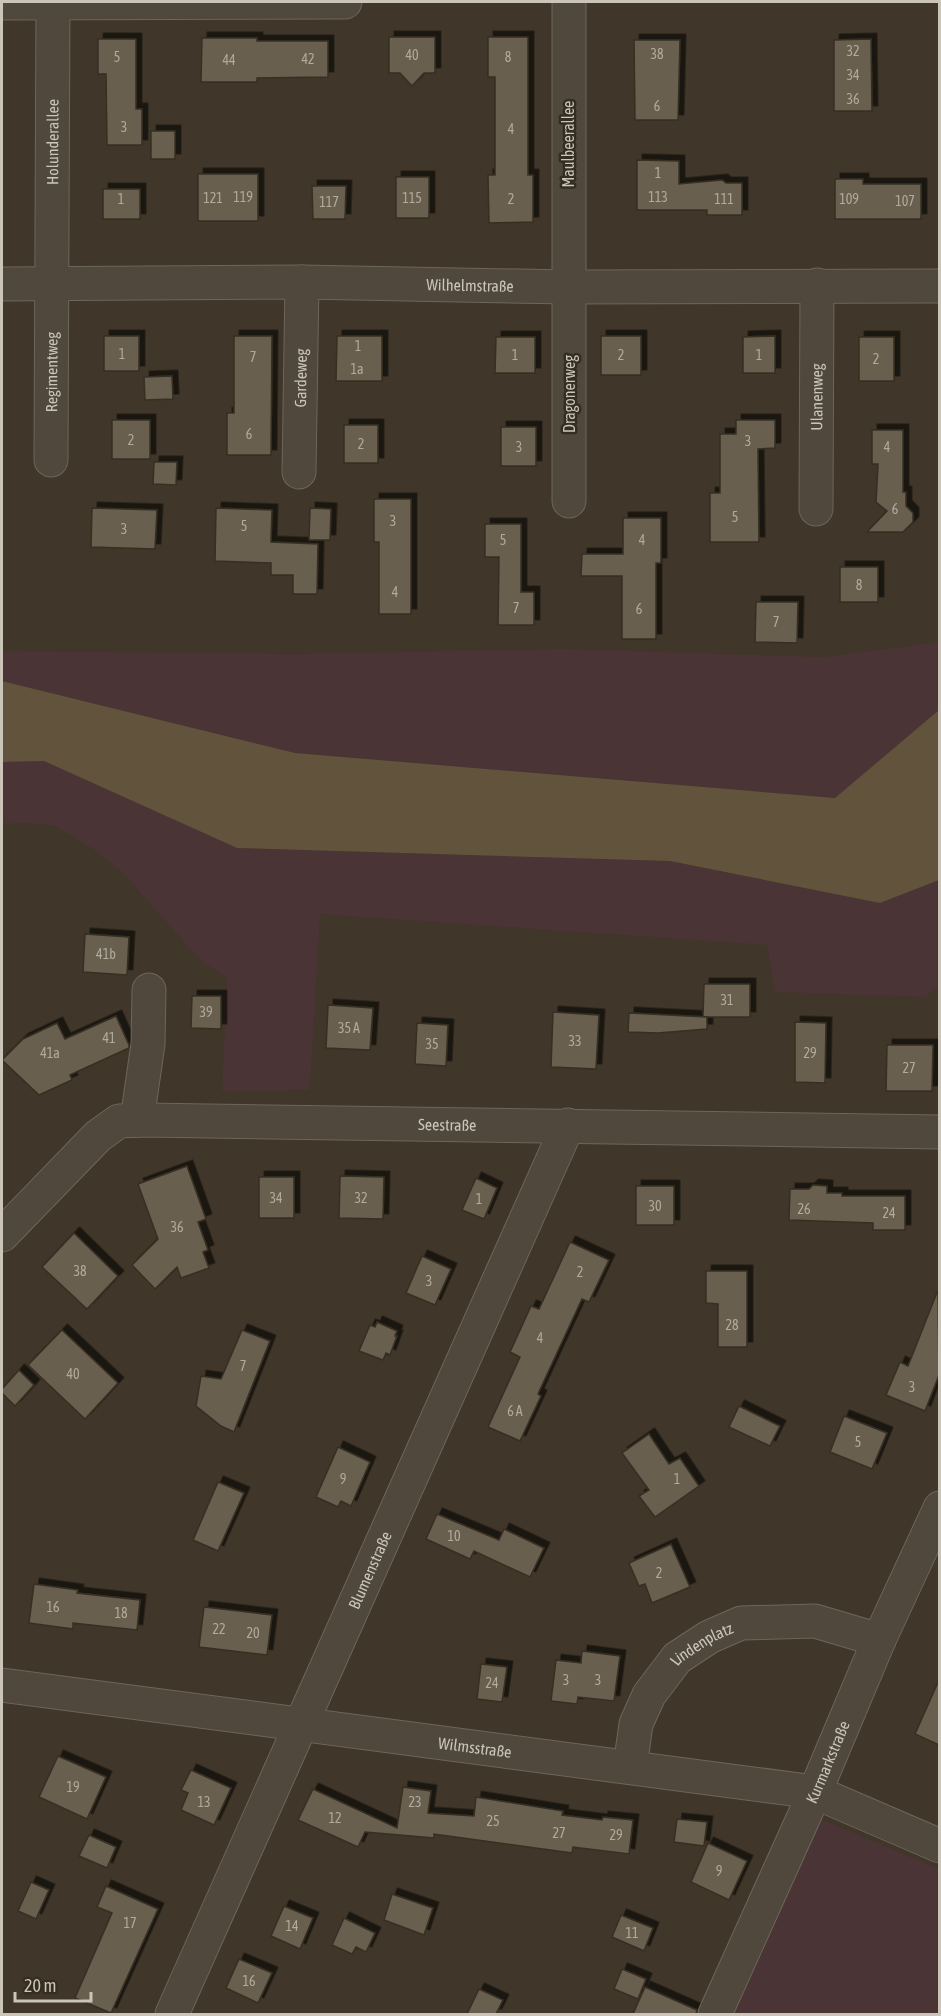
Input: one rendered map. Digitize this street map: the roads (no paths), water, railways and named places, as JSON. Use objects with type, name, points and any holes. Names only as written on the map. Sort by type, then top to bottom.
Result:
[{"type":"street","name":"Holunderallee","points":[[51,284],[53,2]]},
{"type":"street","points":[[2,3],[345,2]]},
{"type":"street","name":"Maulbeerallee","points":[[568,287],[569,2]]},
{"type":"street","name":"Wilhelmstraße","points":[[2,284],[302,282],[568,287],[939,285]]},
{"type":"street","name":"Gardeweg","points":[[299,472],[302,282]]},
{"type":"street","name":"Regimentweg","points":[[51,284],[51,460]]},
{"type":"street","name":"Ulanenweg","points":[[816,509],[817,285]]},
{"type":"street","name":"Dragonerweg","points":[[568,287],[569,501]]},
{"type":"street","points":[[137,1120],[148,1044],[149,990]]},
{"type":"street","name":"Seestraße","points":[[2,1235],[98,1136],[119,1121],[568,1125],[939,1132]]},
{"type":"street","name":"Blumenstraße","points":[[172,2014],[568,1125]]},
{"type":"street","name":"Kurmarkstraße","points":[[715,2014],[939,1508]]},
{"type":"street","name":"Lindenplatz","points":[[630,1767],[636,1724],[649,1695],[677,1658],[708,1637],[741,1623],[814,1621],[879,1640]]},
{"type":"street","name":"Wilmsstraße","points":[[2,1685],[815,1792],[939,1846]]}]
